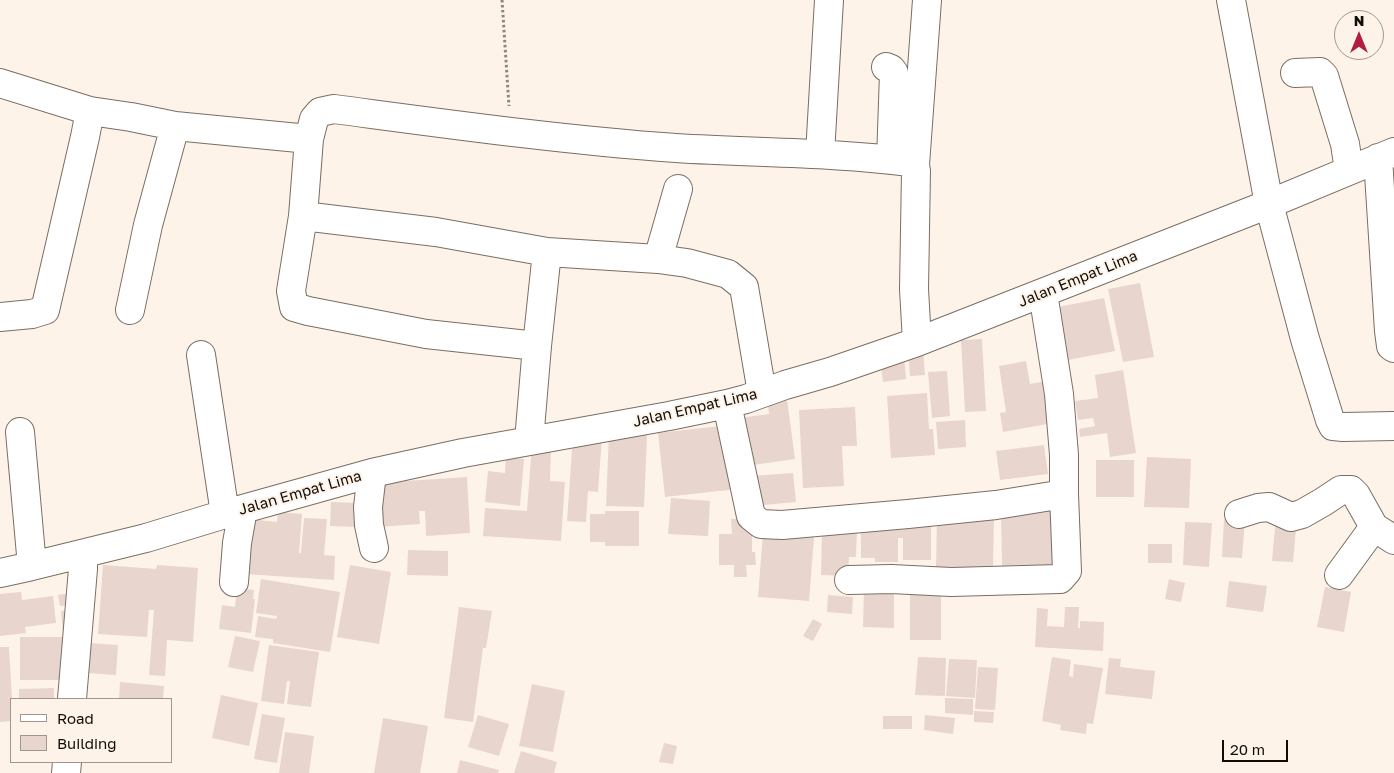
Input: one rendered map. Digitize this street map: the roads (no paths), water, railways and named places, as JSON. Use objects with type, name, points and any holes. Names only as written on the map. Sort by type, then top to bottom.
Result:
[{"type":"street","points":[[820,154],[829,0]]},
{"type":"street","points":[[903,162],[927,0]]},
{"type":"street","points":[[1231,0],[1269,204],[1304,339],[1330,420],[1333,426],[1343,427],[1394,426]]},
{"type":"street","points":[[886,67],[894,73],[903,162]]},
{"type":"street","points":[[1294,73],[1320,72],[1324,76],[1345,144],[1349,170]]},
{"type":"street","points":[[0,83],[90,111],[175,126],[309,139]]},
{"type":"street","points":[[537,346],[426,334],[294,307],[291,291],[303,216],[309,139],[314,119],[320,112],[334,109],[511,132],[676,148],[820,154],[903,162],[916,171],[914,289],[917,342]]},
{"type":"street","points":[[0,317],[32,314],[45,310],[90,111]]},
{"type":"street","points":[[130,310],[148,225],[175,126]]},
{"type":"street","points":[[1386,155],[1389,331],[1391,346],[1394,348]]},
{"type":"street","name":"Jalan Empat Lima","points":[[0,573],[146,538],[372,473],[464,453],[727,404],[762,394],[917,342],[1269,204],[1386,155]]},
{"type":"street","points":[[658,259],[678,189]]},
{"type":"street","points":[[303,216],[436,232],[547,252],[658,259],[687,263],[728,274],[744,287],[762,394]]},
{"type":"street","points":[[528,441],[547,252]]},
{"type":"street","points":[[849,580],[891,579],[951,582],[1060,579],[1067,571],[1064,455],[1059,394],[1043,293]]},
{"type":"street","points":[[201,355],[234,512],[238,543],[234,582]]},
{"type":"street","points":[[727,404],[751,516],[761,524],[782,525],[996,506],[1064,494]]},
{"type":"street","points":[[20,432],[32,566]]},
{"type":"street","points":[[372,473],[368,506],[369,525],[374,548]]},
{"type":"street","points":[[1239,514],[1258,508],[1269,507],[1291,516],[1302,514],[1342,490],[1351,490],[1384,534],[1338,574]]},
{"type":"street","points":[[72,698],[82,554]]}]
